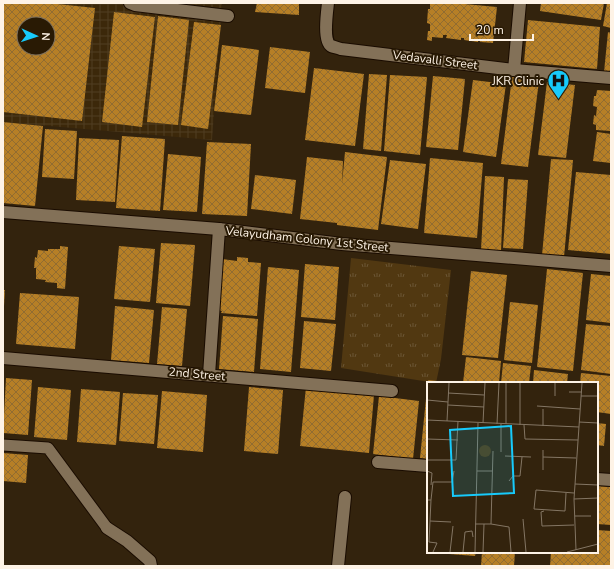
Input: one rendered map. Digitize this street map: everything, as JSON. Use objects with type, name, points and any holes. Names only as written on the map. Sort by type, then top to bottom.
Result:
[{"type":"street","points":[[130,3],[135,5],[228,16]]},
{"type":"street","name":"Vedavalli Street","points":[[328,3],[326,33],[327,42],[331,46],[349,50],[514,70],[611,78]]},
{"type":"street","points":[[514,70],[520,3]]},
{"type":"street","name":"Velayudham Colony 1st Street","points":[[3,212],[219,229],[342,244],[611,266]]},
{"type":"street","points":[[209,375],[219,229]]},
{"type":"street","name":"2nd Street","points":[[3,358],[392,392]]},
{"type":"street","points":[[378,462],[427,466]]},
{"type":"street","points":[[598,479],[611,480]]},
{"type":"street","points":[[338,566],[345,497]]},
{"type":"street","points":[[107,528],[127,541],[150,561],[151,566]]},
{"type":"lane","points":[[3,445],[48,448],[107,528]]},
{"type":"shaded area","points":[[3,3],[222,3],[212,140],[3,122]]},
{"type":"green space","points":[[351,258],[451,270],[441,359],[436,382],[341,368]]},
{"type":"building","points":[[3,3],[48,3],[95,8],[82,121],[3,112]]},
{"type":"building","points":[[257,3],[299,3],[299,15],[255,12]]},
{"type":"building","points":[[437,3],[497,7],[493,43],[480,42],[481,40],[478,40],[478,42],[464,40],[464,38],[461,38],[461,40],[446,38],[447,35],[443,35],[443,38],[432,37],[432,41],[427,40],[428,31],[430,31],[430,24],[427,23],[428,9],[430,9],[430,4]]},
{"type":"building","points":[[541,3],[604,3],[601,20],[540,11]]},
{"type":"building","points":[[607,3],[611,3],[611,28],[603,26]]},
{"type":"building","points":[[114,12],[155,17],[142,127],[102,122]]},
{"type":"building","points":[[158,16],[189,20],[178,125],[147,122]]},
{"type":"building","points":[[528,20],[600,27],[597,69],[524,62]]},
{"type":"building","points":[[194,22],[221,25],[208,129],[181,125]]},
{"type":"building","points":[[608,32],[611,33],[611,73],[604,72]]},
{"type":"building","points":[[222,45],[259,50],[251,115],[214,111]]},
{"type":"building","points":[[270,47],[310,52],[305,93],[265,88]]},
{"type":"building","points":[[314,68],[364,74],[355,146],[305,140]]},
{"type":"building","points":[[369,74],[387,75],[381,151],[363,149]]},
{"type":"building","points":[[390,75],[427,77],[420,155],[384,151]]},
{"type":"building","points":[[433,76],[465,79],[458,150],[426,147]]},
{"type":"building","points":[[512,77],[539,81],[528,167],[501,164]]},
{"type":"building","points":[[473,80],[506,84],[496,157],[463,152]]},
{"type":"building","points":[[547,82],[575,85],[566,158],[538,155]]},
{"type":"building","points":[[597,90],[611,91],[611,131],[596,130],[596,125],[593,124],[597,107],[593,106],[594,96],[596,96]]},
{"type":"building","points":[[3,122],[43,126],[35,206],[3,203]]},
{"type":"building","points":[[45,129],[77,131],[74,179],[42,177]]},
{"type":"building","points":[[597,132],[611,134],[611,163],[593,161]]},
{"type":"building","points":[[122,136],[165,139],[160,211],[116,208]]},
{"type":"building","points":[[79,138],[119,140],[115,202],[76,200]]},
{"type":"building","points":[[207,142],[251,144],[247,216],[202,214]]},
{"type":"building","points":[[345,152],[387,157],[378,230],[337,225],[337,223],[300,219],[307,157],[343,161],[342,184]]},
{"type":"building","points":[[168,154],[201,157],[197,212],[163,210]]},
{"type":"building","points":[[430,158],[483,163],[477,238],[424,233]]},
{"type":"building","points":[[551,159],[573,160],[564,257],[542,255]]},
{"type":"building","points":[[390,160],[426,164],[418,229],[381,224]]},
{"type":"building","points":[[576,172],[611,175],[611,254],[568,250]]},
{"type":"building","points":[[255,175],[296,180],[292,214],[251,209]]},
{"type":"building","points":[[485,176],[504,177],[501,251],[481,250]]},
{"type":"building","points":[[508,179],[528,180],[523,249],[503,248]]},
{"type":"building","points":[[161,243],[195,245],[190,306],[156,303]]},
{"type":"building","points":[[60,246],[68,247],[65,289],[57,288],[57,283],[45,282],[46,280],[36,279],[36,268],[34,268],[35,257],[37,258],[38,250],[48,251],[48,249],[60,249]]},
{"type":"building","points":[[119,246],[155,249],[150,302],[114,299]]},
{"type":"building","points":[[237,257],[248,258],[248,262],[261,263],[257,316],[221,313],[222,311],[218,310],[222,259],[237,261]]},
{"type":"building","points":[[305,264],[339,267],[335,320],[301,317]]},
{"type":"building","points":[[268,267],[299,270],[291,372],[260,369]]},
{"type":"building","points":[[547,269],[583,273],[573,371],[537,367]]},
{"type":"building","points":[[471,271],[507,275],[498,358],[462,355]]},
{"type":"building","points":[[591,274],[611,276],[611,323],[586,320]]},
{"type":"building","points":[[3,290],[5,290],[4,306],[3,306]]},
{"type":"building","points":[[20,293],[79,297],[75,349],[16,344]]},
{"type":"building","points":[[510,302],[538,305],[532,363],[504,360]]},
{"type":"building","points":[[115,306],[154,310],[149,363],[111,360]]},
{"type":"building","points":[[162,307],[187,309],[182,366],[157,364]]},
{"type":"building","points":[[223,316],[258,319],[254,372],[219,369]]},
{"type":"building","points":[[304,321],[336,324],[331,371],[300,368]]},
{"type":"building","points":[[586,324],[611,326],[611,374],[581,370]]},
{"type":"building","points":[[466,357],[501,361],[499,382],[463,382]]},
{"type":"building","points":[[503,363],[531,366],[529,382],[501,382]]},
{"type":"building","points":[[534,370],[568,374],[567,382],[533,382]]},
{"type":"building","points":[[581,373],[611,376],[611,414],[598,412],[598,382],[580,382]]},
{"type":"building","points":[[6,378],[32,380],[28,435],[3,433]]},
{"type":"building","points":[[428,380],[446,382],[428,382]]},
{"type":"building","points":[[38,387],[71,390],[67,440],[34,437]]},
{"type":"building","points":[[249,387],[283,390],[278,454],[244,451]]},
{"type":"building","points":[[306,387],[374,395],[369,453],[300,446]]},
{"type":"building","points":[[81,389],[120,392],[116,445],[77,442]]},
{"type":"building","points":[[427,389],[427,459],[420,458]]},
{"type":"building","points":[[162,391],[207,395],[203,452],[157,448]]},
{"type":"building","points":[[123,393],[158,395],[154,444],[119,441]]},
{"type":"building","points":[[379,396],[419,401],[413,459],[373,454]]},
{"type":"building","points":[[598,423],[606,424],[604,446],[598,445]]},
{"type":"building","points":[[3,453],[28,455],[26,483],[3,481]]},
{"type":"building","points":[[598,486],[611,487],[611,525],[598,524]]},
{"type":"building","points":[[598,530],[611,531],[611,566],[550,566],[551,553],[598,553]]},
{"type":"building","points":[[449,553],[476,553],[475,556]]},
{"type":"building","points":[[482,553],[515,553],[514,566],[481,566]]},
{"type":"place","name":"JKR Clinic","points":[[559,100]]}]
